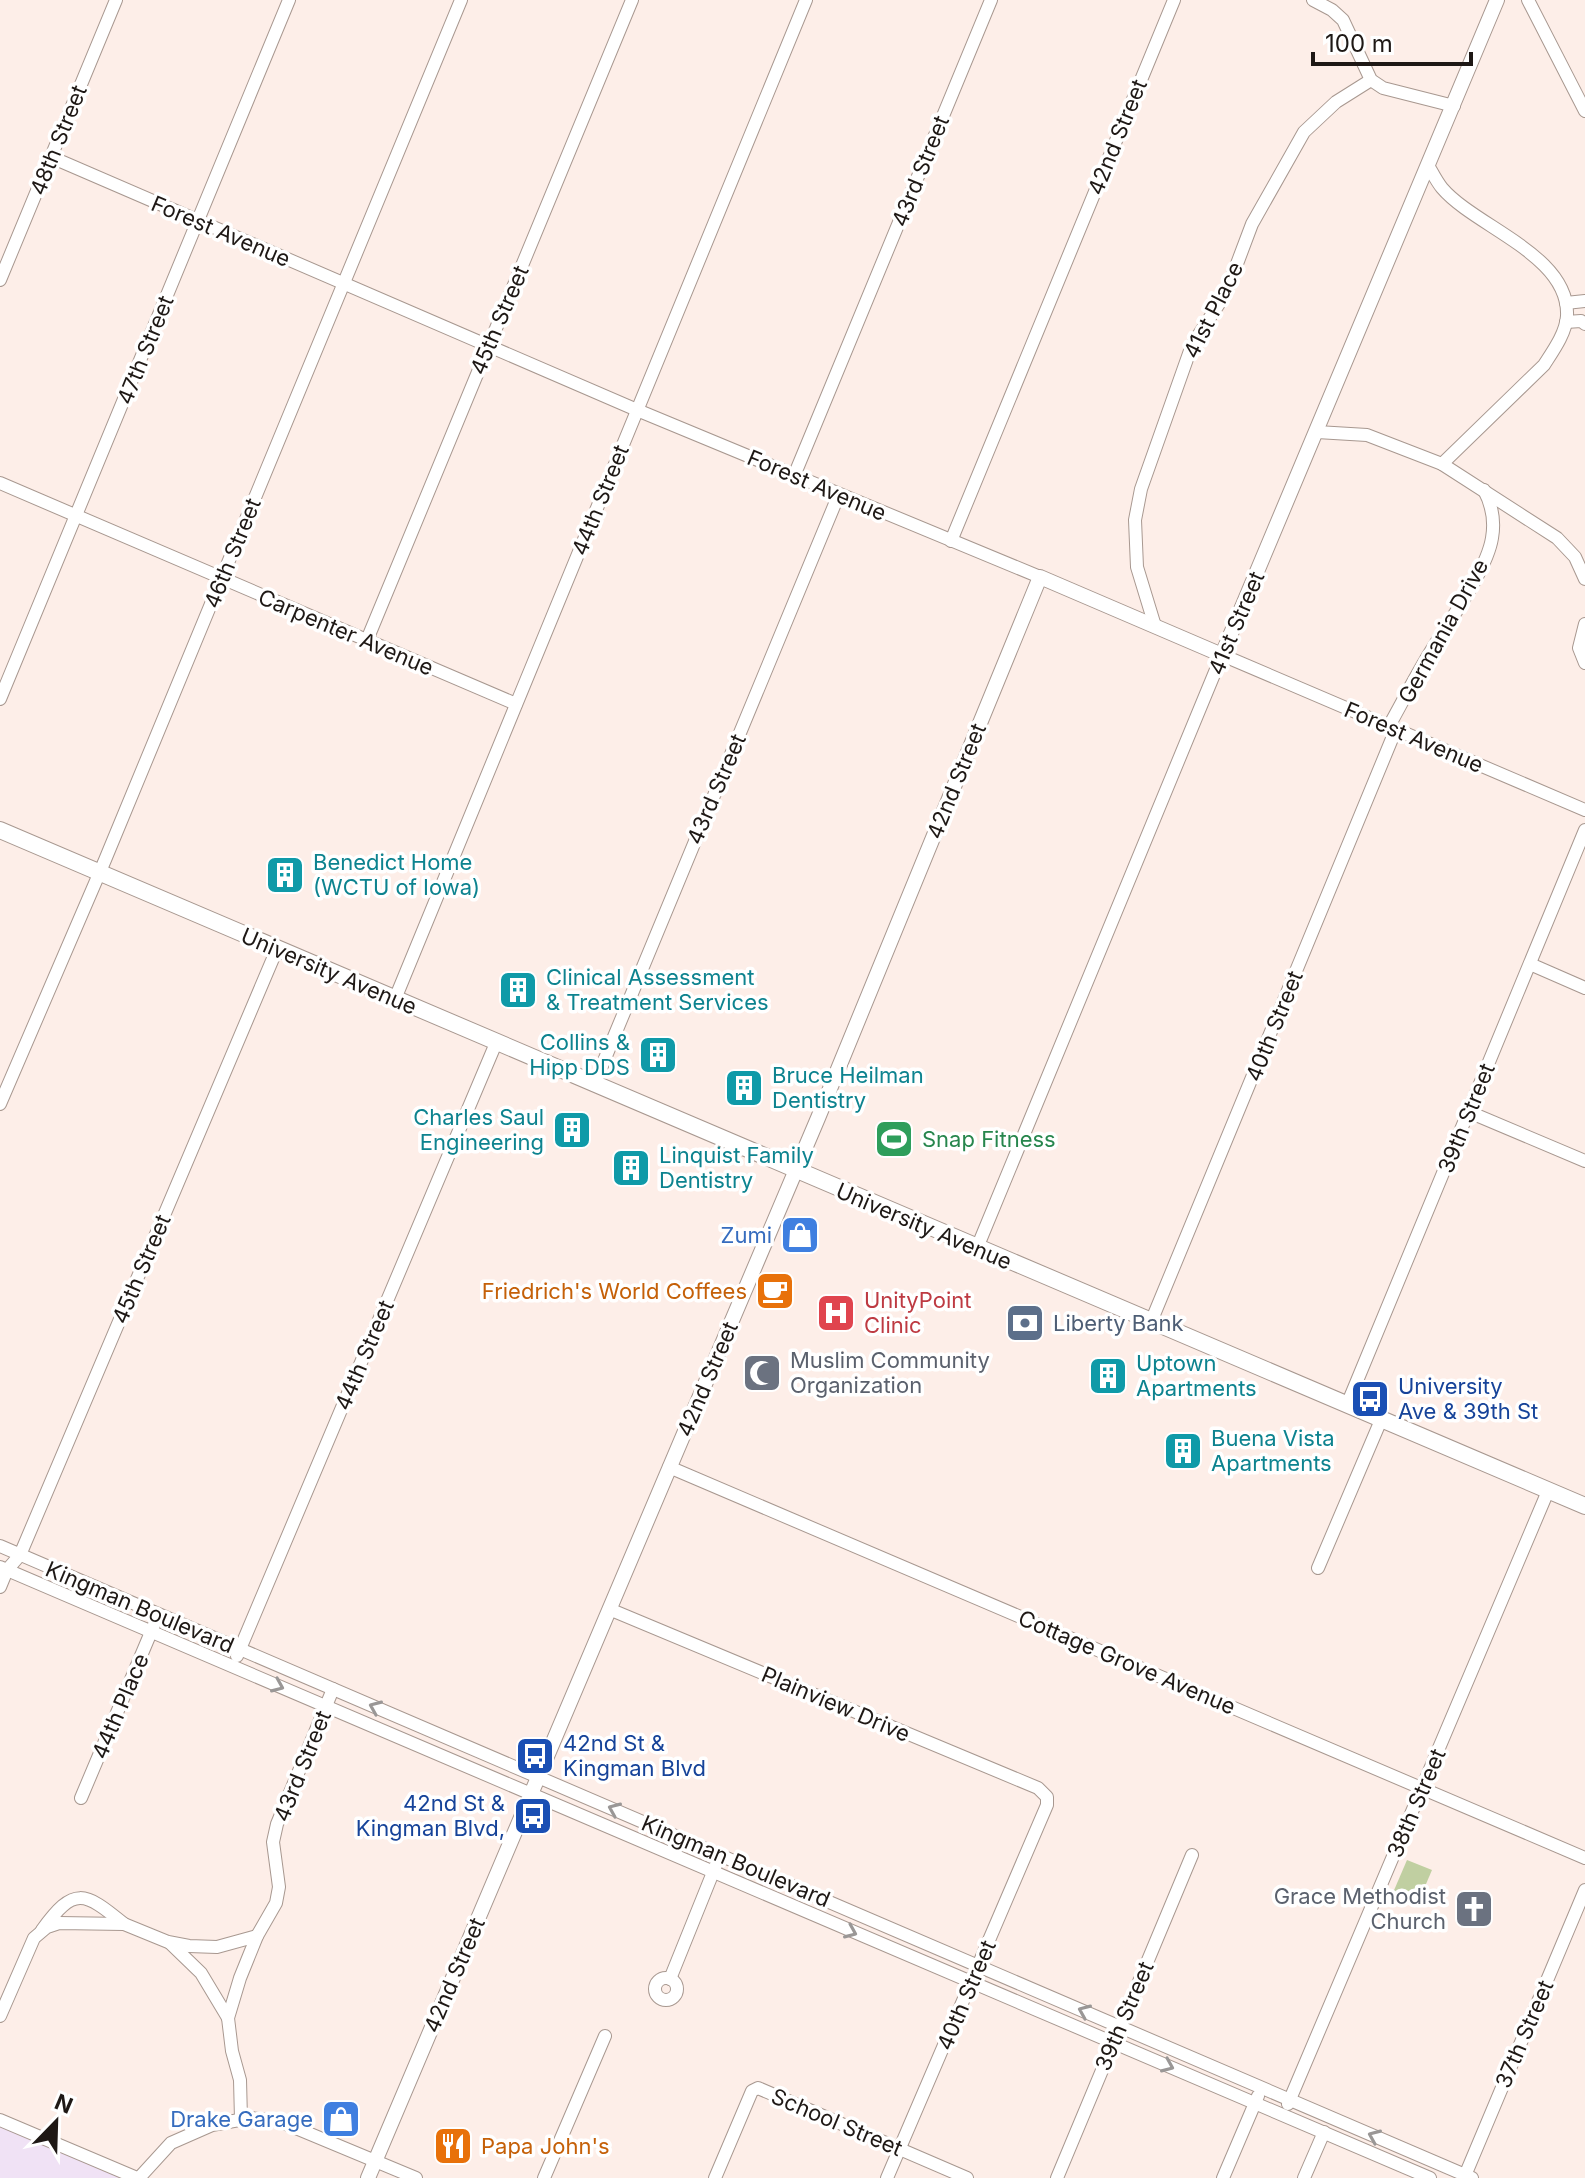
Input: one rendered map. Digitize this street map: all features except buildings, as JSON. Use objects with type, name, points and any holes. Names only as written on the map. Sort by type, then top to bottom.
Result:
[{"type":"main road","name":"University Avenue","points":[[0,830],[1585,1506]]},
{"type":"street","name":"48th Street","points":[[0,280],[116,0]]},
{"type":"street","name":"47th Street","points":[[0,699],[289,0]]},
{"type":"street","name":"46th Street","points":[[0,1104],[461,0]]},
{"type":"street","name":"45th Street","points":[[367,640],[632,0]]},
{"type":"street","name":"44th Street","points":[[395,999],[806,0]]},
{"type":"street","name":"43rd Street","points":[[794,476],[991,0]]},
{"type":"street","name":"42nd Street","points":[[951,541],[1174,0]]},
{"type":"street","points":[[1313,0],[1343,20],[1371,80],[1383,88],[1454,106]]},
{"type":"street","name":"41st Street","points":[[977,1248],[1497,0]]},
{"type":"street","points":[[1528,0],[1585,111]]},
{"type":"street","name":"41st Place","points":[[1155,626],[1137,567],[1135,520],[1141,489],[1192,345],[1226,293],[1252,224],[1304,132],[1336,102],[1371,80]]},
{"type":"street","points":[[1574,89],[1585,80]]},
{"type":"street","name":"Forest Avenue","points":[[51,157],[637,410],[1040,577],[1585,810]]},
{"type":"street","points":[[1429,167],[1443,188],[1461,204],[1496,227],[1543,266],[1556,279],[1566,303],[1566,322],[1557,346],[1544,365],[1442,464]]},
{"type":"street","points":[[1566,303],[1585,301]]},
{"type":"street","points":[[1566,322],[1581,321],[1585,324]]},
{"type":"street","points":[[1317,432],[1367,435],[1442,464],[1483,488],[1564,544],[1575,557],[1585,579]]},
{"type":"street","name":"Carpenter Avenue","points":[[0,483],[516,704]]},
{"type":"street","name":"Germania Drive","points":[[1393,728],[1488,552],[1494,522],[1490,501],[1483,488]]},
{"type":"street","name":"43rd Street","points":[[594,1085],[839,494]]},
{"type":"street","name":"42nd Street","points":[[368,2178],[795,1171],[1040,577]]},
{"type":"street","points":[[1585,624],[1579,648],[1585,663]]},
{"type":"street","name":"40th Street","points":[[1151,1322],[1393,728]]},
{"type":"street","name":"39th Street","points":[[1347,1405],[1585,830]]},
{"type":"street","name":"45th Street","points":[[0,1587],[4,1568],[20,1555],[277,949]]},
{"type":"street","points":[[1530,964],[1585,988]]},
{"type":"street","name":"44th Street","points":[[233,1667],[496,1043]]},
{"type":"street","points":[[1469,1112],[1585,1161]]},
{"type":"street","points":[[1318,1568],[1381,1420]]},
{"type":"street","name":"Cottage Grove Avenue","points":[[669,1467],[1585,1858]]},
{"type":"street","name":"38th Street","points":[[1284,2115],[1548,1491]]},
{"type":"street","name":"Kingman Boulevard","points":[[0,1546],[1467,2177]]},
{"type":"street","name":"Kingman Boulevard","points":[[4,1568],[1430,2178]]},
{"type":"street","name":"Plainview Drive","points":[[609,1609],[1038,1788],[1047,1797],[1044,1811]]},
{"type":"street","name":"44th Place","points":[[81,1798],[159,1614]]},
{"type":"street","name":"43rd Street","points":[[241,2119],[240,2080],[228,2018],[257,1936],[276,1903],[279,1887],[273,1842],[277,1824],[333,1689]]},
{"type":"street","name":"40th Street","points":[[887,2178],[1044,1811]]},
{"type":"street","points":[[670,1979],[720,1855]]},
{"type":"street","name":"39th Street","points":[[1057,2178],[1192,1855]]},
{"type":"street","name":"37th Street","points":[[1467,2177],[1585,1890]]},
{"type":"street","points":[[40,1933],[59,1907],[81,1897],[94,1900],[124,1924],[168,1942],[217,1947],[257,1936]]},
{"type":"street","points":[[0,2016],[34,1938],[40,1933],[59,1923],[124,1924]]},
{"type":"street","points":[[168,1942],[201,1973],[228,2018]]},
{"type":"street","points":[[544,2178],[605,2036]]},
{"type":"street","points":[[1223,2178],[1261,2087]]},
{"type":"street","name":"School Street","points":[[715,2178],[752,2091],[758,2088],[967,2178]]},
{"type":"street","points":[[1,2118],[138,2178],[171,2143],[212,2125],[241,2119],[279,2121],[416,2178]]},
{"type":"street","points":[[1304,2178],[1324,2132]]},
{"type":"street","points":[[1389,2178],[1402,2148]]},
{"type":"shaded area","points":[[0,2120],[137,2178],[0,2178]]},
{"type":"green space","points":[[1407,1860],[1432,1870],[1417,1905],[1392,1895]]},
{"type":"place","name":"Benedict Home (WCTU of Iowa)","points":[[285,875]]},
{"type":"place","name":"Clinical Assessment & Treatment Services","points":[[518,990]]},
{"type":"place","name":"Collins & Hipp DDS","points":[[658,1055]]},
{"type":"place","name":"Bruce Heilman Dentistry","points":[[744,1088]]},
{"type":"place","name":"Charles Saul Engineering","points":[[572,1130]]},
{"type":"place","name":"Snap Fitness","points":[[894,1139]]},
{"type":"place","name":"Linquist Family Dentistry","points":[[631,1168]]},
{"type":"place","name":"Zumi","points":[[800,1235]]},
{"type":"place","name":"Friedrich's World Coffees","points":[[775,1291]]},
{"type":"place","name":"UnityPoint Clinic","points":[[836,1313]]},
{"type":"place","name":"Liberty Bank","points":[[1025,1323]]},
{"type":"place","name":"Muslim Community Organization","points":[[762,1373]]},
{"type":"place","name":"Uptown Apartments","points":[[1108,1376]]},
{"type":"place","name":"University Ave & 39th St","points":[[1370,1399]]},
{"type":"place","name":"Buena Vista Apartments","points":[[1183,1451]]},
{"type":"place","name":"42nd St & Kingman Blvd","points":[[535,1756]]},
{"type":"place","name":"42nd St & Kingman Blvd,","points":[[533,1816]]},
{"type":"place","name":"Grace Methodist Church","points":[[1474,1909]]},
{"type":"place","name":"Drake Garage","points":[[341,2119]]},
{"type":"place","name":"Papa John's","points":[[453,2146]]}]
